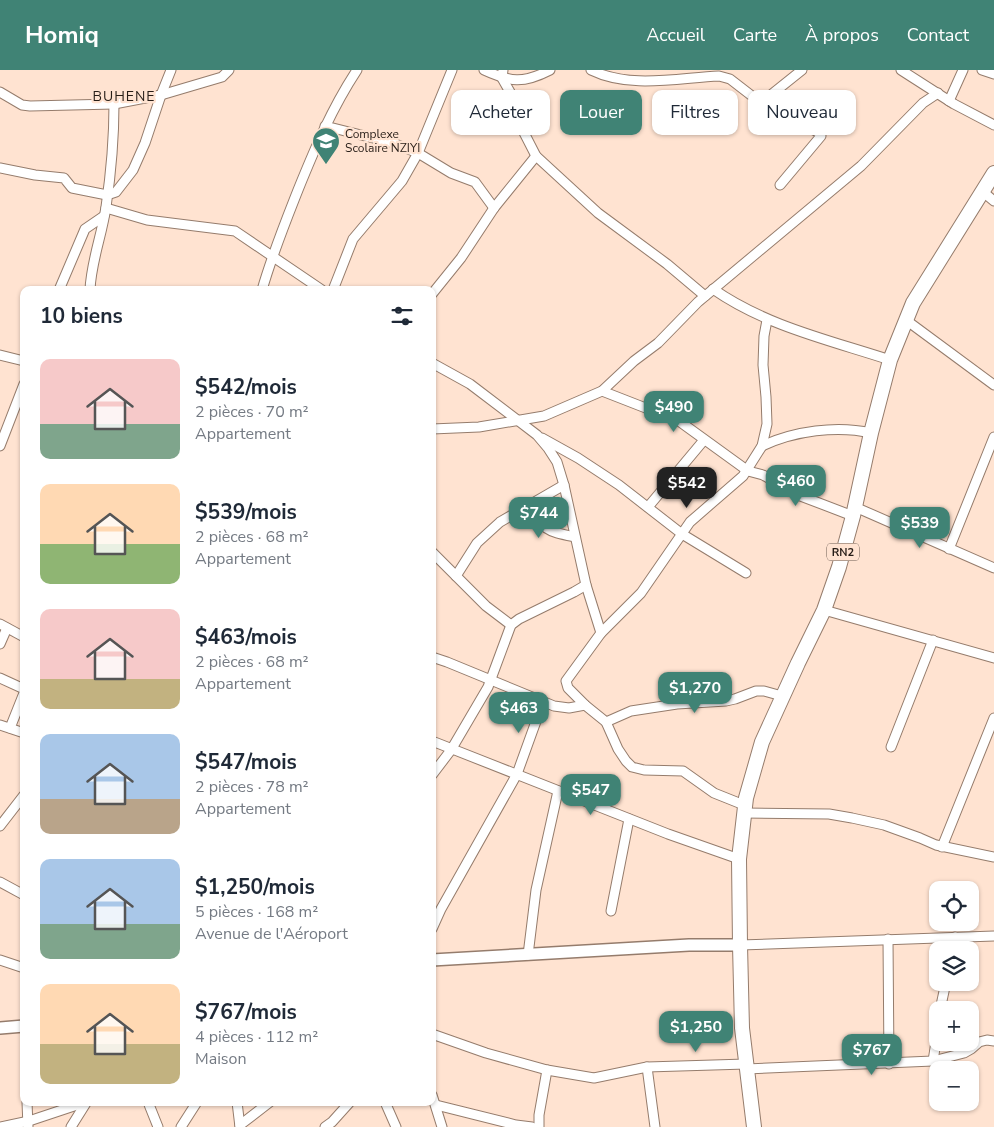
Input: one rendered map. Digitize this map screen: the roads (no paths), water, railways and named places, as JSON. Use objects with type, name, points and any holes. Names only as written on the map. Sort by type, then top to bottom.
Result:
[{"type":"highway","name":"RN2","points":[[754,1127],[742,1028],[740,859],[744,809],[762,742],[824,610],[840,567],[890,360],[913,303],[994,172]]},
{"type":"main road","points":[[436,960],[680,945],[740,945]]},
{"type":"main road","points":[[0,1028],[20,1026]]},
{"type":"street","points":[[0,168],[64,178],[72,188],[107,196],[116,192],[133,170],[145,143],[171,70]]},
{"type":"street","points":[[0,92],[22,105],[30,106],[114,104],[161,95],[222,77],[229,70]]},
{"type":"street","points":[[263,286],[272,255],[325,126],[357,70]]},
{"type":"street","points":[[335,286],[353,239],[402,181],[418,153],[452,70]]},
{"type":"street","points":[[484,70],[528,79],[550,70]]},
{"type":"street","points":[[591,70],[613,78],[644,82],[719,76],[730,79],[748,92]]},
{"type":"street","points":[[777,90],[802,70]]},
{"type":"street","points":[[901,70],[949,101],[994,125]]},
{"type":"street","points":[[949,101],[963,70]]},
{"type":"street","points":[[982,70],[994,74]]},
{"type":"street","points":[[503,74],[517,119],[536,156],[598,213],[667,264],[705,296]]},
{"type":"street","points":[[436,429],[480,427],[544,416],[602,390],[634,361],[658,343],[713,289],[861,166],[923,103],[938,93]]},
{"type":"street","points":[[90,286],[105,212],[114,132],[114,104]]},
{"type":"street","points":[[325,126],[393,143],[418,153],[451,173],[475,182],[494,208]]},
{"type":"street","points":[[780,185],[821,135]]},
{"type":"street","points":[[436,289],[461,258],[494,208],[536,156]]},
{"type":"street","points":[[982,191],[994,201]]},
{"type":"street","points":[[105,212],[147,220],[230,229],[245,236],[316,286]]},
{"type":"street","points":[[60,286],[85,229],[105,212]]},
{"type":"street","points":[[713,289],[727,299],[767,320],[890,360]]},
{"type":"street","points":[[767,320],[764,336],[763,365],[767,424],[762,446],[748,471],[690,522],[641,593],[601,633],[566,681],[568,688],[585,706],[606,722],[618,749],[632,767],[644,770],[683,771],[714,793],[744,809],[852,818],[884,825],[942,847],[994,857]]},
{"type":"street","points":[[906,320],[994,385]]},
{"type":"street","points":[[0,355],[20,360]]},
{"type":"street","points":[[436,365],[470,384],[537,435],[578,458],[648,507],[682,534],[746,572]]},
{"type":"street","points":[[602,390],[679,421],[748,471],[763,475],[798,495],[854,511],[949,548],[994,568]]},
{"type":"street","points":[[0,446],[20,394]]},
{"type":"street","points":[[762,446],[786,436],[810,432],[854,430],[871,433]]},
{"type":"street","points":[[537,435],[557,462],[564,485],[586,585],[601,633]]},
{"type":"street","points":[[949,548],[994,437]]},
{"type":"street","points":[[648,507],[704,440]]},
{"type":"street","points":[[988,452],[994,460]]},
{"type":"street","points":[[456,576],[477,543],[500,522],[564,485]]},
{"type":"street","points":[[530,504],[540,524],[547,529],[575,537]]},
{"type":"street","points":[[436,556],[486,606],[511,624]]},
{"type":"street","points":[[436,770],[451,750],[491,680],[511,624],[586,585]]},
{"type":"street","points":[[824,610],[994,658]]},
{"type":"street","points":[[0,644],[3,626],[20,635]]},
{"type":"street","points":[[891,747],[933,640]]},
{"type":"street","points":[[436,658],[543,702],[562,708],[585,706]]},
{"type":"street","points":[[0,678],[20,687]]},
{"type":"street","points":[[606,722],[631,711],[677,704],[726,701],[756,691],[764,691],[782,696]]},
{"type":"street","points":[[437,908],[517,774],[543,702]]},
{"type":"street","points":[[10,728],[20,704]]},
{"type":"street","points":[[942,847],[994,718]]},
{"type":"street","points":[[0,726],[20,732]]},
{"type":"street","points":[[436,743],[740,859]]},
{"type":"street","points":[[528,955],[536,890],[558,790]]},
{"type":"street","points":[[0,826],[20,800]]},
{"type":"street","points":[[611,911],[629,818]]},
{"type":"street","points":[[0,882],[20,893]]},
{"type":"street","points":[[740,945],[994,936]]},
{"type":"street","points":[[954,941],[955,937]]},
{"type":"street","points":[[888,939],[889,1064]]},
{"type":"street","points":[[0,960],[20,967]]},
{"type":"street","points":[[436,1035],[486,1053],[548,1070],[594,1078],[648,1067],[746,1067],[929,1061]]},
{"type":"street","points":[[935,1051],[933,1061],[964,1053],[979,1042],[994,1041]]},
{"type":"street","points":[[648,1067],[655,1127]]},
{"type":"street","points":[[539,1127],[539,1116],[548,1070]]},
{"type":"street","points":[[442,1127],[436,1105],[516,1125],[532,1127]]},
{"type":"street","points":[[27,1106],[28,1124]]},
{"type":"street","points":[[0,1127],[28,1124],[75,1106]]},
{"type":"street","points":[[71,1127],[84,1106]]},
{"type":"street","points":[[150,1106],[158,1127]]},
{"type":"street","points":[[181,1127],[194,1106]]},
{"type":"street","points":[[238,1106],[240,1126]]},
{"type":"street","points":[[240,1126],[265,1106]]},
{"type":"street","points":[[325,1127],[346,1106]]},
{"type":"street","points":[[387,1106],[396,1127]]},
{"type":"place","name":"Complexe Scolaire NZIYI","points":[[326,165]]},
{"type":"district","name":"BUHENE","points":[[124,96]]}]
